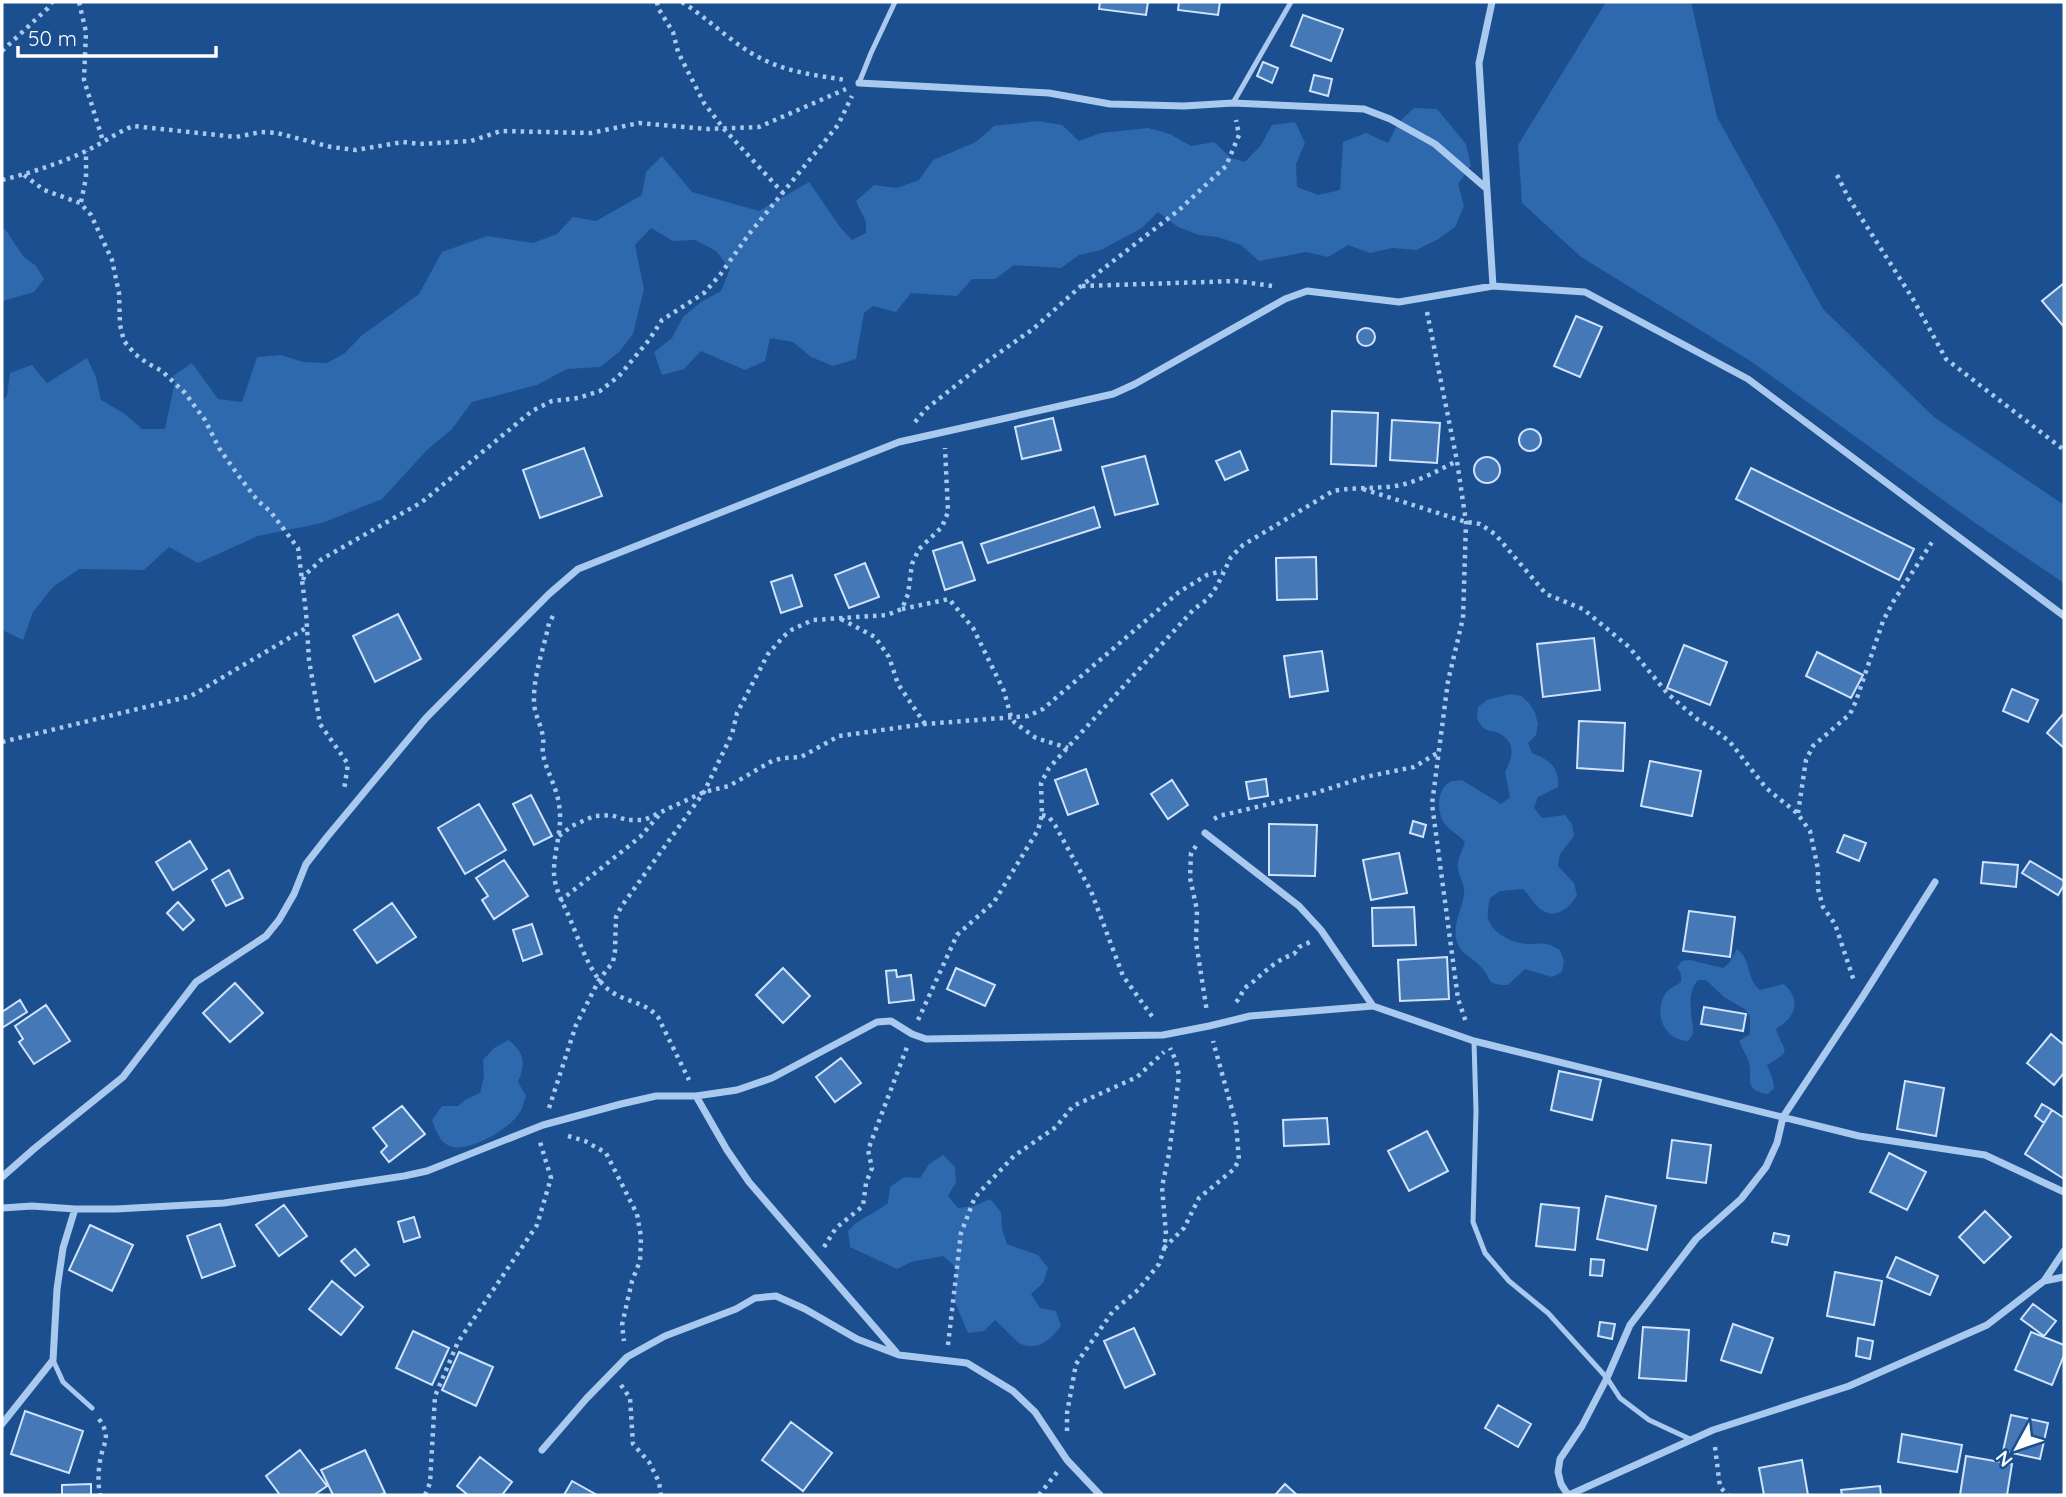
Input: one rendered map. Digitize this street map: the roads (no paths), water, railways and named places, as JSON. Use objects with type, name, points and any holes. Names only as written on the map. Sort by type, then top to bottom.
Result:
[{"type":"street","points":[[1492,2],[1479,63],[1493,286]]},
{"type":"street","points":[[859,83],[1049,93],[1110,104],[1184,106],[1233,103],[1364,109],[1390,119],[1436,144],[1486,188]]},
{"type":"street","points":[[2,1177],[123,1077],[197,982],[266,936],[294,894],[306,864],[426,718],[549,594],[578,569],[899,442],[1113,394],[1285,299],[1307,291],[1399,302],[1493,286],[1585,292],[1758,386],[2064,616]]},
{"type":"street","points":[[1205,833],[1299,906],[1321,930],[1373,1006]]},
{"type":"street","points":[[1935,882],[1783,1117],[1777,1143],[1766,1167],[1741,1199],[1696,1239],[1630,1325],[1582,1426],[1560,1459],[1558,1472],[1561,1484],[1569,1495],[1713,1430],[1849,1386],[1986,1325],[2044,1281],[2064,1251]]},
{"type":"street","points":[[2,1208],[32,1206],[116,1209],[224,1203],[404,1176],[427,1171],[540,1126],[656,1096],[696,1096],[737,1090],[772,1079],[877,1022],[891,1021],[926,1039],[1163,1035],[1250,1016],[1373,1006],[1474,1041],[1858,1136],[1986,1155],[2064,1192]]},
{"type":"street","points":[[696,1096],[749,1182],[899,1355]]},
{"type":"street","points":[[2,1423],[54,1360],[57,1289],[63,1248],[75,1209]]},
{"type":"street","points":[[2044,1281],[2064,1277]]},
{"type":"street","points":[[542,1450],[627,1357],[665,1335],[736,1309],[755,1298],[776,1296],[858,1339],[899,1355],[967,1363],[1013,1391],[1035,1412],[1067,1460],[1100,1495]]},
{"type":"lane","points":[[859,83],[895,2]]},
{"type":"lane","points":[[1233,103],[1291,2]]},
{"type":"lane","points":[[1474,1041],[1476,1111],[1473,1222],[1485,1252],[1508,1281],[1548,1313],[1607,1378],[1620,1398],[1649,1420],[1692,1440]]},
{"type":"lane","points":[[54,1360],[63,1382],[92,1408]]}]
